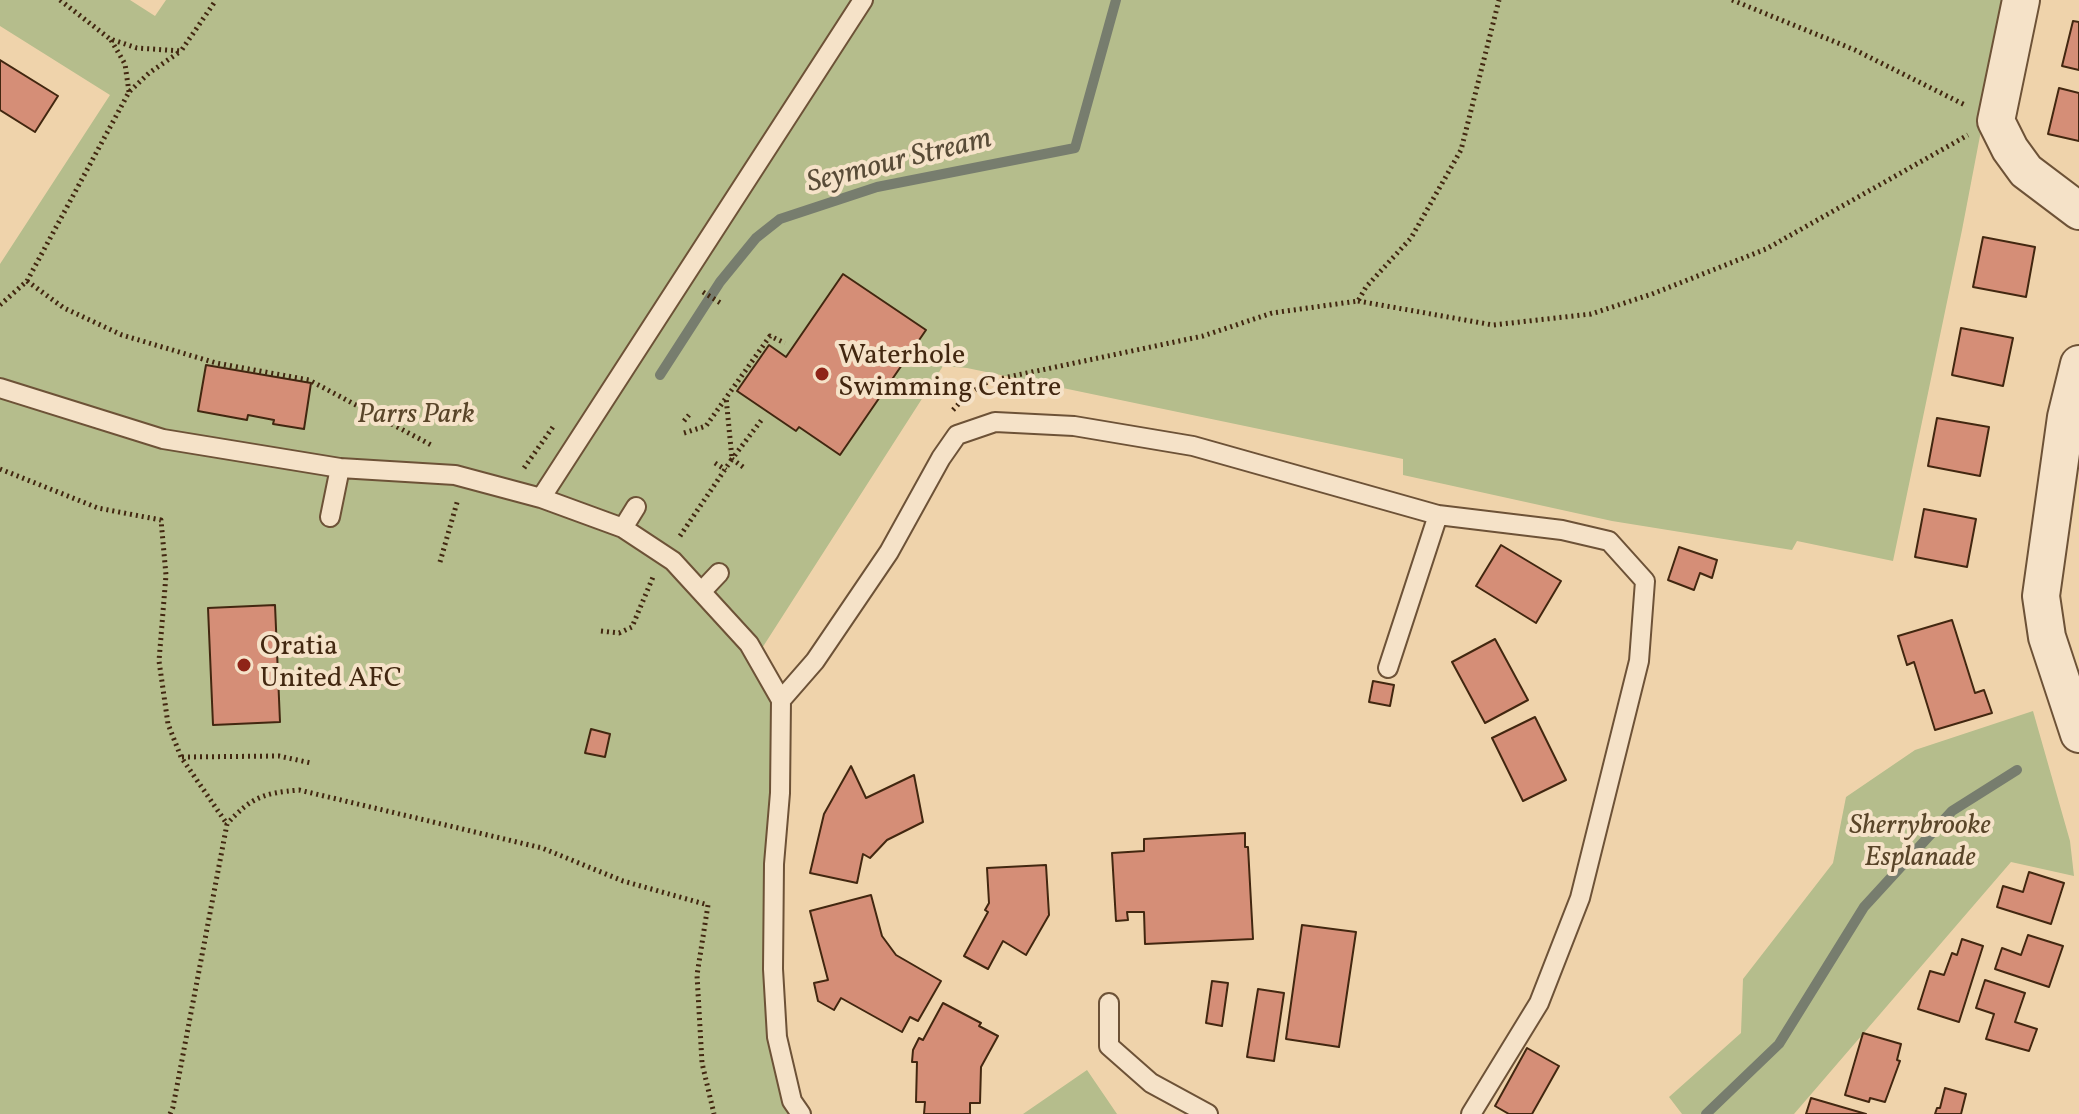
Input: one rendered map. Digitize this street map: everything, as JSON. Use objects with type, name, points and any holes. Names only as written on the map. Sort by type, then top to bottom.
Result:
[{"type":"street","points":[[2021,0],[1996,121],[2010,149],[2026,171],[2079,211]]},
{"type":"street","points":[[2079,364],[2066,417],[2041,596],[2047,637],[2079,734]]},
{"type":"lane","points":[[541,498],[863,0]]},
{"type":"lane","points":[[0,388],[163,439],[340,468],[455,475],[541,498],[623,528],[673,561],[749,644],[781,700],[773,969],[777,1037],[792,1101],[801,1114]]},
{"type":"lane","points":[[781,700],[815,661],[889,552],[957,435],[995,422],[1074,426],[1193,446],[1438,515],[1562,530],[1609,541],[1645,581],[1639,661],[1580,898],[1539,1003],[1471,1114]]},
{"type":"lane","points":[[330,517],[340,468]]},
{"type":"lane","points":[[623,528],[636,507]]},
{"type":"lane","points":[[1388,668],[1438,515]]},
{"type":"lane","points":[[702,591],[719,573]]},
{"type":"lane","points":[[1109,1003],[1109,1046],[1151,1083],[1208,1114]]},
{"type":"path","points":[[60,0],[110,39],[137,48],[181,51]]},
{"type":"path","points":[[0,305],[27,281],[129,92],[149,73],[181,51],[216,0]]},
{"type":"path","points":[[1358,301],[1366,287],[1411,238],[1461,150],[1499,0]]},
{"type":"path","points":[[1732,0],[1855,50],[1973,109]]},
{"type":"path","points":[[110,39],[125,64],[129,92]]},
{"type":"path","points":[[1034,372],[1203,336],[1272,313],[1358,301],[1493,325],[1591,314],[1652,294],[1766,249],[1974,133]]},
{"type":"path","points":[[27,281],[64,308],[122,335],[216,363],[309,380],[438,448]]},
{"type":"path","points":[[684,433],[706,426],[770,336],[785,343]]},
{"type":"path","points":[[726,397],[732,459],[743,467]]},
{"type":"path","points":[[684,421],[689,415]]},
{"type":"path","points":[[677,541],[763,418]]},
{"type":"path","points":[[715,463],[726,470]]},
{"type":"path","points":[[0,469],[98,508],[161,520],[166,575],[159,661],[168,724],[181,757],[227,824]]},
{"type":"path","points":[[440,562],[459,494]]},
{"type":"path","points":[[601,631],[619,633],[632,627],[657,570]]},
{"type":"path","points":[[181,757],[279,756],[311,763]]},
{"type":"path","points":[[170,1114],[227,824],[244,805],[268,793],[299,790],[542,848],[623,881],[708,905],[697,975],[702,1063],[714,1114]]},
{"type":"green space","name":"Parrs Park","points":[[0,0],[130,0],[155,16],[166,0],[2006,0],[1893,561],[1797,541],[1792,550],[1612,521],[1403,475],[1403,459],[967,368],[943,366],[757,656],[781,700],[773,969],[801,1114],[0,1114],[0,264],[110,95],[0,26]]},
{"type":"green space","name":"Sherrybrooke Esplanade","points":[[2033,711],[2070,841],[2074,876],[2011,862],[1794,1114],[1682,1114],[1669,1097],[1741,1033],[1743,979],[1833,863],[1846,797],[1915,750]]},
{"type":"green space","points":[[1087,1070],[1117,1114],[1023,1114]]},
{"type":"building","points":[[2073,21],[2079,22],[2079,70],[2062,66]]},
{"type":"building","points":[[0,60],[58,96],[35,132],[0,110]]},
{"type":"building","points":[[2059,88],[2079,93],[2079,141],[2048,134]]},
{"type":"building","points":[[1983,237],[2035,247],[2026,297],[1973,287]]},
{"type":"building","name":"Waterhole Swimming Centre","points":[[843,274],[926,330],[840,455],[799,427],[796,431],[737,391],[769,345],[786,357]]},
{"type":"building","points":[[1961,328],[2013,338],[2003,386],[1952,375]]},
{"type":"building","points":[[206,365],[311,383],[304,429],[273,424],[274,420],[248,415],[247,420],[198,411]]},
{"type":"building","points":[[1937,418],[1989,427],[1980,476],[1928,466]]},
{"type":"building","points":[[1924,509],[1976,519],[1967,567],[1915,557]]},
{"type":"building","points":[[1501,545],[1561,581],[1536,623],[1476,586]]},
{"type":"building","points":[[1679,547],[1717,560],[1712,578],[1700,573],[1694,590],[1668,580]]},
{"type":"building","name":"Oratia United AFC","points":[[275,605],[280,722],[213,725],[208,608]]},
{"type":"building","points":[[1952,620],[1975,693],[1984,690],[1992,713],[1935,730],[1914,662],[1907,665],[1898,636]]},
{"type":"building","points":[[1495,639],[1528,700],[1485,723],[1452,662]]},
{"type":"building","points":[[1373,681],[1394,685],[1390,706],[1369,702]]},
{"type":"building","points":[[1535,717],[1566,780],[1523,801],[1492,738]]},
{"type":"building","points":[[591,729],[610,734],[605,757],[585,753]]},
{"type":"building","points":[[851,766],[866,798],[914,775],[923,822],[887,840],[870,858],[863,854],[857,883],[810,873],[824,814]]},
{"type":"building","points":[[1245,833],[1253,939],[1145,944],[1144,912],[1127,912],[1128,920],[1116,921],[1112,853],[1144,851],[1144,839]]},
{"type":"building","points":[[1046,865],[1049,915],[1026,955],[1003,941],[988,969],[964,956],[988,912],[985,910],[989,903],[987,868]]},
{"type":"building","points":[[2029,872],[2064,883],[2051,924],[1997,907],[2003,886],[2023,892]]},
{"type":"building","points":[[871,895],[882,936],[896,955],[941,981],[918,1021],[910,1017],[902,1032],[841,998],[834,1010],[818,1001],[814,983],[828,980],[810,911]]},
{"type":"building","points":[[1302,925],[1356,932],[1339,1047],[1286,1039]]},
{"type":"building","points":[[2028,935],[2063,946],[2049,987],[1995,969],[2002,948],[2021,955]]},
{"type":"building","points":[[1962,939],[1983,946],[1959,1022],[1918,1009],[1930,971],[1944,975],[1952,953],[1957,955]]},
{"type":"building","points":[[1985,980],[2025,993],[2015,1022],[2037,1029],[2029,1051],[1986,1039],[1994,1014],[1976,1008]]},
{"type":"building","points":[[1212,981],[1228,983],[1222,1026],[1206,1023]]},
{"type":"building","points":[[1258,989],[1284,993],[1274,1061],[1247,1057]]},
{"type":"building","points":[[943,1003],[981,1023],[979,1026],[998,1036],[981,1067],[980,1103],[970,1103],[970,1114],[924,1114],[925,1102],[916,1102],[917,1062],[912,1062],[913,1050],[919,1038],[923,1040]]},
{"type":"building","points":[[1863,1033],[1901,1044],[1897,1060],[1900,1061],[1885,1102],[1870,1098],[1869,1102],[1845,1095]]},
{"type":"building","points":[[1527,1048],[1559,1066],[1532,1114],[1509,1114],[1495,1106]]},
{"type":"building","points":[[1945,1088],[1966,1094],[1961,1114],[1935,1114],[1940,1108]]},
{"type":"building","points":[[1811,1098],[1866,1114],[1806,1114]]},
{"type":"waterway","name":"Seymour Stream","points":[[660,375],[720,282],[756,238],[780,219],[877,187],[1075,148],[1116,0]]},
{"type":"waterway","points":[[1706,1114],[1779,1044],[1864,907],[1952,811],[2017,770]]},
{"type":"place","name":"Waterhole Swimming Centre","points":[[822,374]]},
{"type":"place","name":"Oratia United AFC","points":[[244,665]]}]
